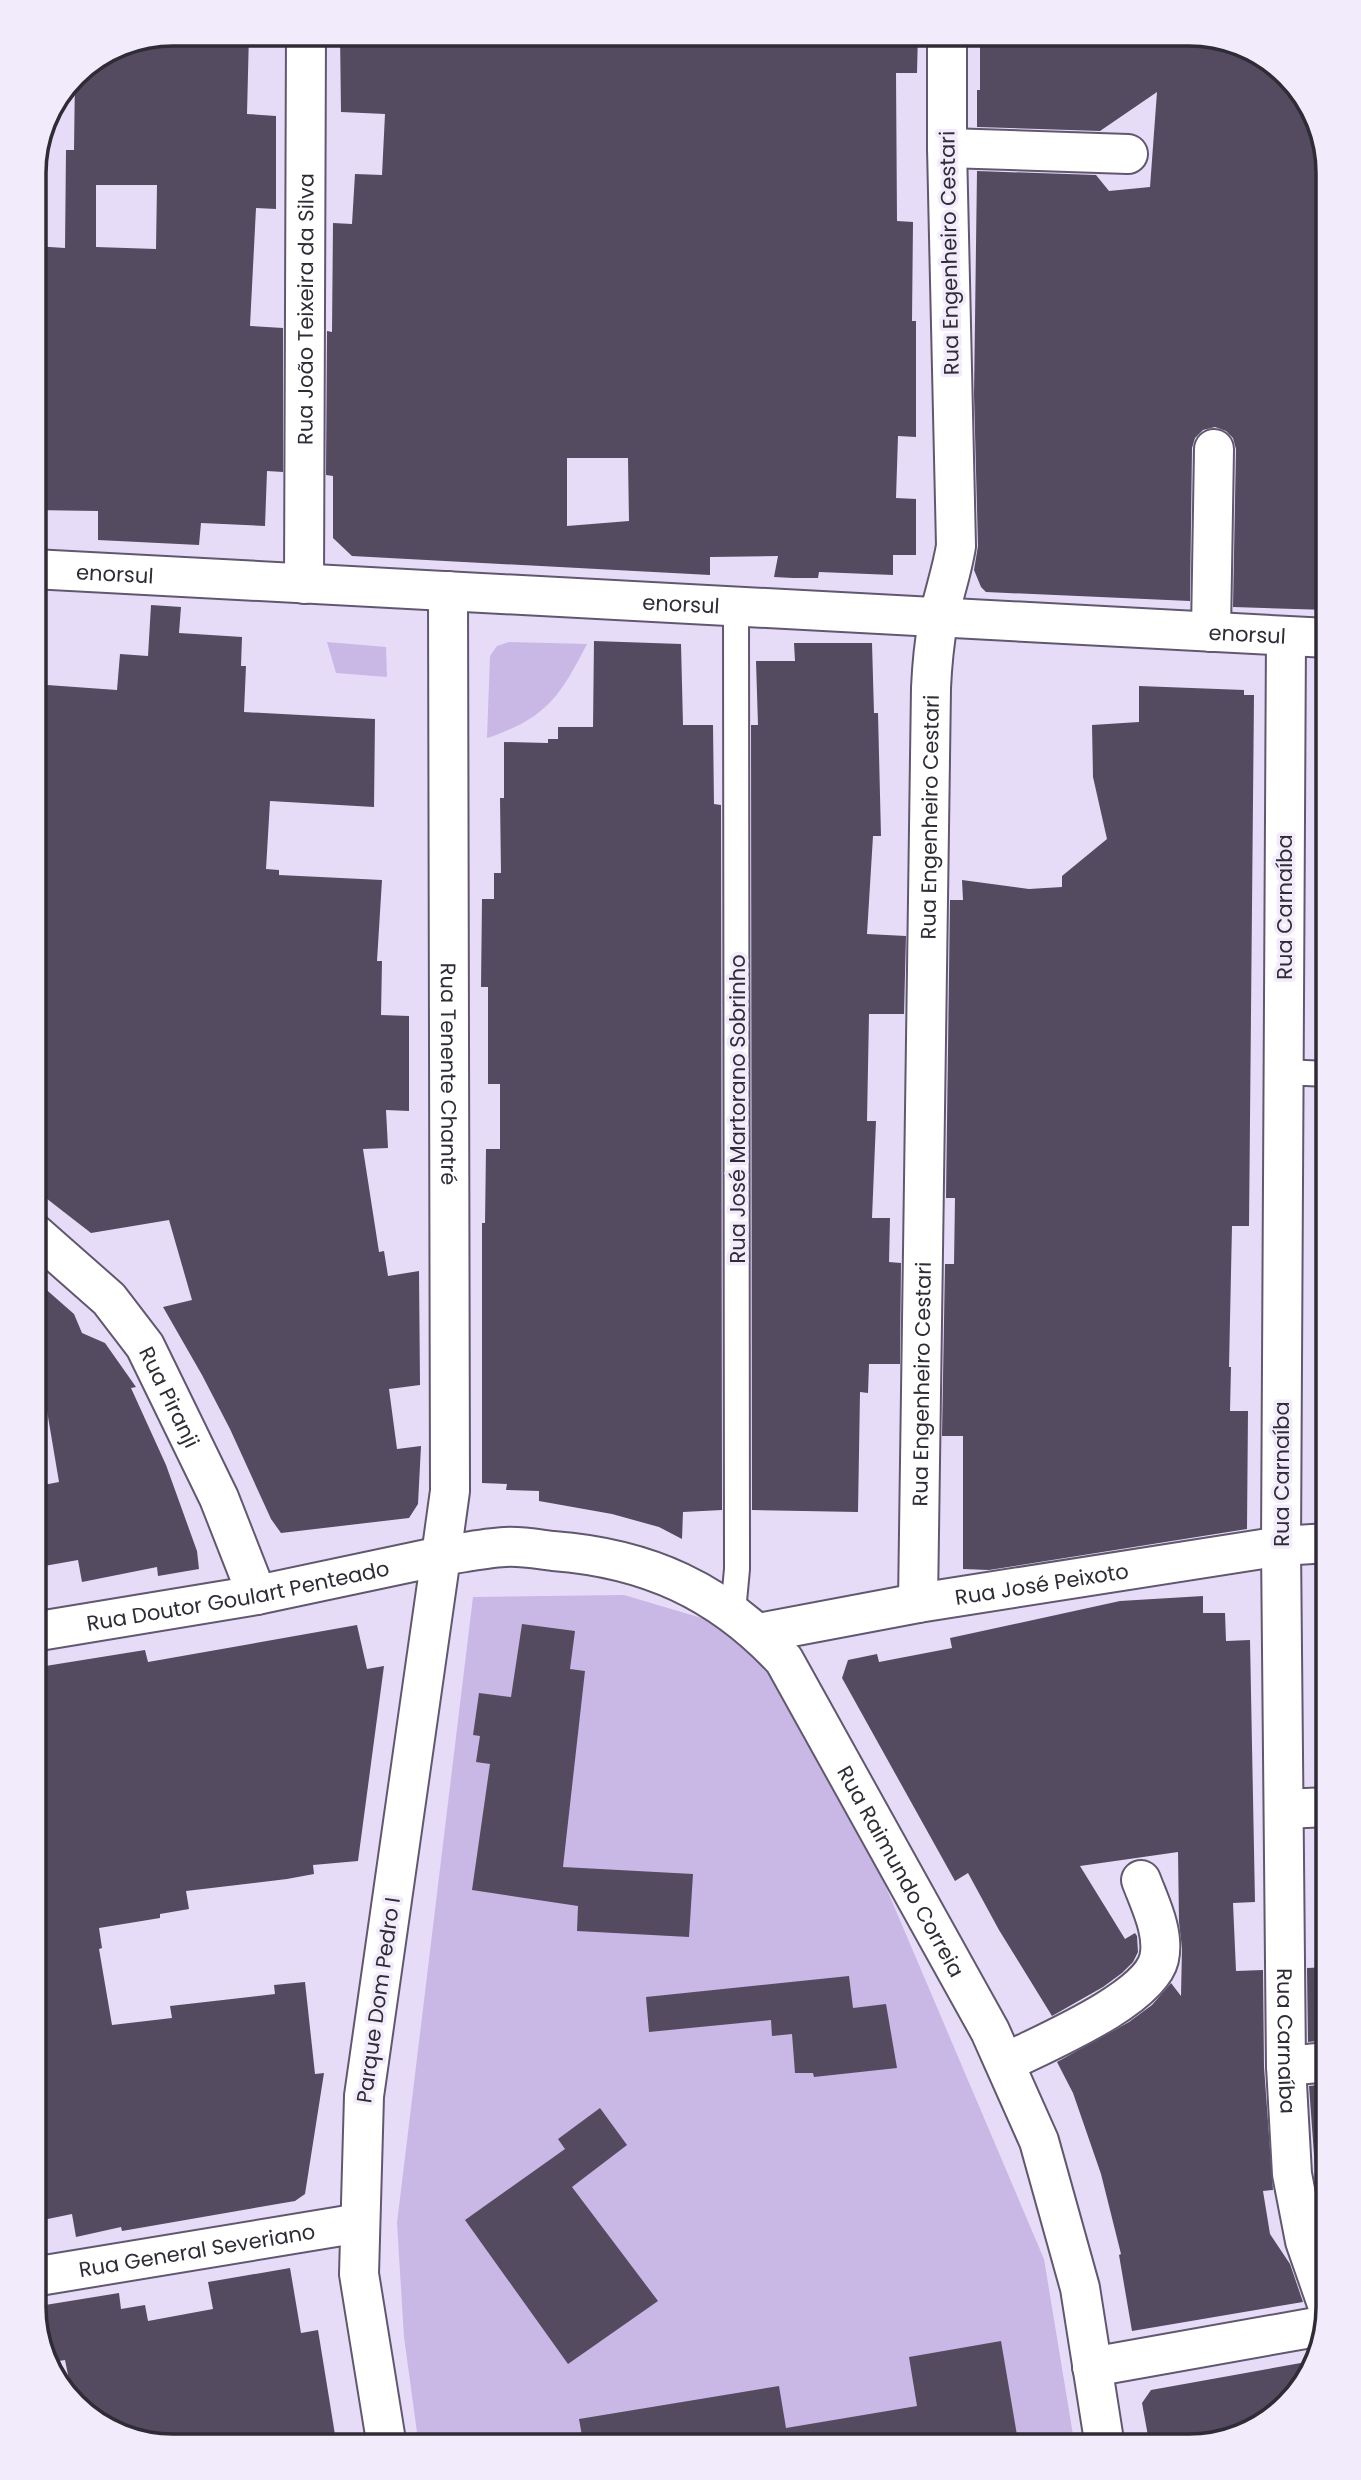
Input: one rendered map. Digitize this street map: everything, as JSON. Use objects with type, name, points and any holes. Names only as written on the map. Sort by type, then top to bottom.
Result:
[{"type":"street","name":"Rua João Teixeira da Silva","points":[[304,584],[306,46]]},
{"type":"street","name":"Rua Engenheiro Cestari","points":[[918,1603],[931,688],[939,619],[956,546],[947,46]]},
{"type":"street","points":[[947,148],[1128,154]]},
{"type":"street","points":[[1211,632],[1214,449]]},
{"type":"street","name":"enorsul","points":[[46,570],[1316,637]]},
{"type":"street","name":"Rua Tenente Chantré","points":[[441,1556],[450,1491],[448,591]]},
{"type":"street","name":"Rua Carnaíba","points":[[1286,636],[1281,1546],[1286,2066],[1292,2174],[1305,2241],[1316,2273]]},
{"type":"street","name":"Rua Piranji","points":[[46,1244],[109,1299],[145,1346],[219,1498],[257,1595]]},
{"type":"street","name":"Rua José Peixoto","points":[[746,1622],[918,1603],[1281,1546],[1316,1544]]},
{"type":"street","name":"Rua Raimundo Correia","points":[[441,1556],[507,1547],[580,1553],[638,1565],[686,1585],[746,1622],[784,1660],[960,1976],[1005,2063],[1038,2141],[1080,2288],[1103,2434]]},
{"type":"street","name":"Rua Doutor Goulart Penteado","points":[[46,1630],[257,1595],[441,1556]]},
{"type":"street","name":"Parque Dom Pedro I","points":[[385,2434],[359,2274],[364,2096],[441,1556]]},
{"type":"street","points":[[1284,1808],[1316,1807]]},
{"type":"street","points":[[1005,2063],[1089,2021],[1152,1977],[1159,1959],[1160,1942],[1154,1915],[1141,1880]]},
{"type":"street","points":[[1286,2066],[1316,2063]]},
{"type":"street","name":"Rua General Severiano","points":[[46,2275],[360,2223]]},
{"type":"street","points":[[1092,2367],[1313,2328]]},
{"type":"lane","name":"Rua José Martorano Sobrinho","points":[[736,607],[737,1569],[746,1622]]},
{"type":"lane","points":[[1283,1072],[1316,1073]]},
{"type":"shaded area","points":[[327,642],[386,647],[387,677],[336,673]]},
{"type":"shaded area","points":[[509,642],[587,644],[568,679],[549,704],[524,722],[487,738],[490,656],[497,646]]},
{"type":"shaded area","points":[[624,1595],[742,1630],[797,1718],[885,1885],[1044,2259],[1073,2434],[417,2434],[404,2337],[397,2223],[473,1597]]},
{"type":"building","points":[[249,46],[247,114],[276,116],[276,209],[256,208],[250,326],[283,328],[283,472],[267,471],[265,526],[201,523],[199,545],[98,540],[98,511],[46,510],[46,247],[65,248],[66,150],[74,150],[75,92],[102,67],[132,52],[148,48]],"holes":[[[96,185],[157,185],[156,249],[96,247]]]},
{"type":"building","points":[[340,46],[918,46],[917,73],[896,73],[897,221],[913,222],[912,321],[916,321],[916,437],[898,436],[896,498],[916,499],[916,555],[893,555],[893,575],[819,572],[818,578],[774,577],[778,556],[710,557],[710,575],[352,556],[333,538],[333,476],[326,475],[327,331],[332,332],[333,223],[352,224],[355,174],[382,175],[385,114],[341,112]],"holes":[[[567,458],[628,458],[629,521],[567,526]]]},
{"type":"building","points":[[980,46],[1197,46],[1229,52],[1245,59],[1266,72],[1289,95],[1306,124],[1316,172],[1316,610],[1233,607],[1236,449],[1233,438],[1226,431],[1215,427],[1203,430],[1195,438],[1192,448],[1190,601],[986,592],[981,587],[974,570],[978,546],[974,395],[977,171],[1096,175],[1109,191],[1150,187],[1157,92],[1100,131],[977,127],[977,90],[980,90]]},
{"type":"building","points":[[151,605],[181,607],[179,633],[242,637],[241,666],[246,666],[244,712],[375,719],[374,807],[270,801],[266,869],[279,870],[279,875],[382,880],[377,961],[382,961],[381,1015],[409,1016],[409,1111],[386,1110],[388,1148],[363,1149],[379,1252],[384,1251],[388,1276],[419,1271],[420,1385],[389,1389],[397,1449],[421,1446],[418,1504],[409,1518],[281,1533],[271,1519],[202,1375],[163,1307],[192,1300],[169,1220],[91,1233],[46,1198],[46,685],[117,690],[120,654],[148,656]]},
{"type":"building","points":[[594,641],[681,644],[683,725],[713,725],[714,804],[721,805],[722,1510],[683,1512],[682,1539],[659,1527],[612,1514],[539,1501],[539,1491],[506,1490],[507,1484],[482,1483],[482,1223],[485,1223],[486,1149],[500,1149],[500,1084],[488,1084],[488,987],[481,987],[482,899],[494,899],[494,873],[501,873],[500,798],[504,798],[504,742],[548,743],[548,739],[558,739],[558,727],[593,727]]},
{"type":"building","points":[[794,643],[872,643],[874,713],[878,713],[881,836],[873,836],[867,934],[906,936],[904,1014],[869,1014],[867,1121],[876,1121],[872,1218],[890,1218],[889,1262],[901,1263],[900,1364],[869,1364],[868,1393],[860,1392],[858,1512],[752,1510],[751,725],[758,725],[756,661],[795,661]]},
{"type":"building","points":[[1139,686],[1244,690],[1244,695],[1254,695],[1249,1226],[1232,1226],[1229,1367],[1230,1411],[1248,1411],[1247,1529],[989,1570],[963,1569],[963,1436],[942,1436],[945,1264],[954,1264],[955,1198],[946,1198],[950,900],[963,900],[962,880],[1029,889],[1062,887],[1062,876],[1107,839],[1093,777],[1092,725],[1139,722]]},
{"type":"building","points":[[46,1289],[74,1314],[82,1333],[105,1343],[136,1387],[131,1388],[166,1465],[197,1551],[199,1569],[158,1576],[157,1567],[82,1582],[78,1560],[46,1566],[46,1484],[59,1482],[46,1405]]},
{"type":"building","points":[[1203,1596],[1203,1613],[1225,1613],[1226,1641],[1250,1640],[1255,1902],[1233,1903],[1236,1971],[1263,1970],[1264,2067],[1273,2190],[1263,2191],[1270,2234],[1290,2264],[1303,2302],[1132,2331],[1119,2255],[1121,2254],[1101,2174],[1073,2093],[1057,2062],[1129,2022],[1152,2005],[1171,1983],[1181,1996],[1178,1852],[1080,1866],[1125,1939],[1135,1933],[1138,1952],[1122,1973],[1052,2016],[999,1930],[968,1873],[955,1881],[842,1678],[848,1660],[877,1654],[879,1662],[952,1648],[950,1638],[1120,1601]]},
{"type":"building","points":[[522,1624],[575,1631],[570,1669],[585,1671],[563,1867],[693,1874],[689,1937],[577,1931],[578,1906],[472,1890],[490,1764],[476,1762],[480,1736],[473,1735],[479,1693],[511,1697]]},
{"type":"building","points":[[357,1625],[367,1669],[384,1666],[358,1861],[313,1865],[314,1874],[287,1879],[186,1891],[189,1909],[160,1914],[160,1918],[99,1928],[102,1948],[99,1949],[112,2025],[172,2018],[170,2006],[275,1994],[274,1985],[305,1982],[315,2074],[324,2073],[305,2194],[295,2201],[122,2231],[121,2227],[76,2237],[72,2214],[46,2219],[46,1666],[145,1650],[148,1662]]},
{"type":"building","points":[[1307,1968],[1316,1968],[1316,2041],[1308,2042]]},
{"type":"building","points":[[849,1976],[853,2008],[886,2004],[897,2068],[814,2077],[813,2073],[795,2073],[792,2034],[772,2036],[771,2020],[649,2032],[646,1997]]},
{"type":"building","points":[[1316,2085],[1316,2182],[1309,2086]]},
{"type":"building","points":[[600,2108],[627,2145],[572,2187],[658,2301],[568,2364],[465,2220],[565,2149],[558,2139]]},
{"type":"building","points":[[290,2268],[301,2333],[318,2330],[335,2434],[148,2432],[109,2417],[95,2408],[72,2385],[65,2360],[58,2361],[52,2348],[46,2305],[119,2293],[121,2309],[145,2305],[148,2321],[213,2309],[208,2282]]},
{"type":"building","points":[[1001,2341],[1017,2434],[582,2434],[579,2419],[779,2386],[786,2428],[917,2406],[909,2357]]},
{"type":"building","points":[[1303,2363],[1284,2391],[1266,2408],[1237,2425],[1213,2432],[1148,2434],[1142,2403],[1151,2390]]}]
